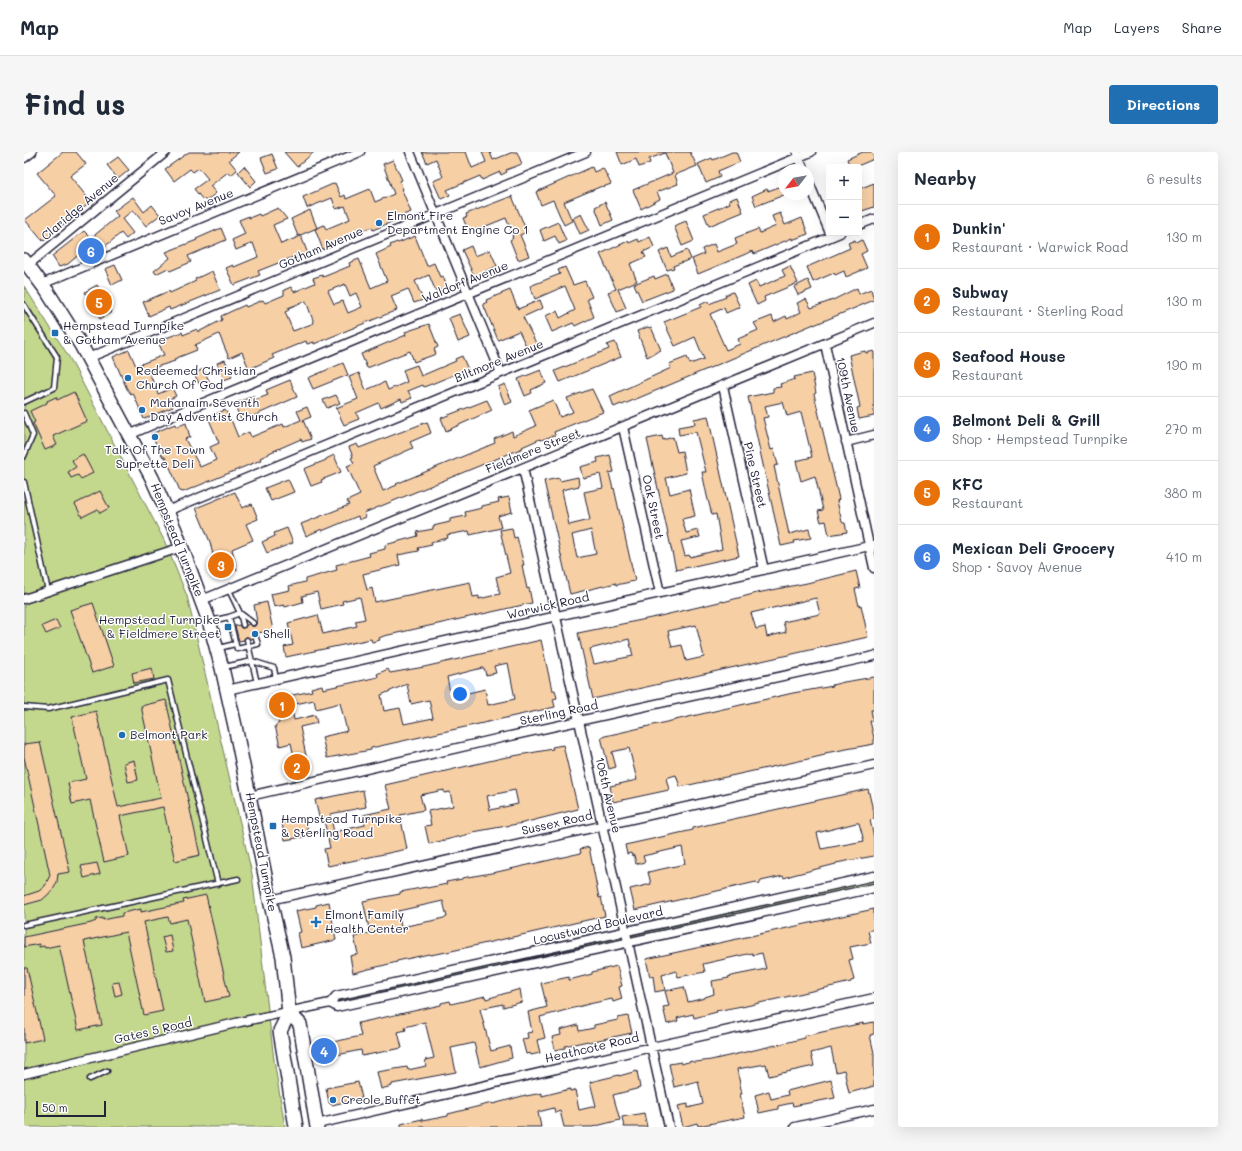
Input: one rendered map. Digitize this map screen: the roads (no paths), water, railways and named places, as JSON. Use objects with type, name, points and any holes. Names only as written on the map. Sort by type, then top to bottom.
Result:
[{"type":"main road","name":"Hempstead Turnpike","points":[[26,262],[74,332],[129,435],[167,511],[202,600],[222,668],[250,796],[270,900],[283,957],[289,1013]]},
{"type":"main road","points":[[296,1127],[280,1031],[289,1013],[300,1024],[317,1125]]},
{"type":"street","points":[[24,158],[32,152]]},
{"type":"street","name":"Claridge Avenue","points":[[26,262],[166,152]]},
{"type":"street","name":"Savoy Avenue","points":[[42,284],[360,152]]},
{"type":"street","points":[[410,152],[501,373]]},
{"type":"street","name":"Gotham Avenue","points":[[88,358],[586,152]]},
{"type":"street","name":"Waldorf Avenue","points":[[129,435],[797,155],[811,152]]},
{"type":"street","points":[[814,195],[826,224]]},
{"type":"street","points":[[862,224],[874,219]]},
{"type":"street","name":"Biltmore Avenue","points":[[167,511],[501,373],[826,236]]},
{"type":"street","name":"Fieldmere Street","points":[[202,600],[874,323]]},
{"type":"street","name":"109th Avenue","points":[[825,344],[846,442],[872,546],[874,568]]},
{"type":"street","name":"Pine Street","points":[[723,386],[764,570]]},
{"type":"street","name":"Oak Street","points":[[623,427],[660,593]]},
{"type":"street","points":[[846,442],[874,436]]},
{"type":"street","name":"106th Avenue","points":[[522,468],[670,1127]]},
{"type":"street","name":"Warwick Road","points":[[227,690],[872,546]]},
{"type":"street","points":[[24,599],[182,547]]},
{"type":"street","name":"Sterling Road","points":[[250,796],[492,740],[874,656]]},
{"type":"street","name":"Sussex Road","points":[[270,900],[874,765]]},
{"type":"street","name":"Locustwood Boulevard","points":[[289,1013],[330,1003],[336,996],[874,876]]},
{"type":"street","name":"Locustwood Boulevard","points":[[330,1003],[337,1007],[874,888]]},
{"type":"street","points":[[783,897],[785,907]]},
{"type":"street","points":[[458,969],[460,980]]},
{"type":"street","name":"Heathcote Road","points":[[317,1125],[652,1047],[874,998]]},
{"type":"street","name":"Gates 5 Road","points":[[24,1074],[240,1022],[289,1013]]},
{"type":"street","points":[[795,1127],[874,1109]]},
{"type":"lane","points":[[24,305],[57,357],[54,388],[24,402]]},
{"type":"lane","points":[[24,413],[33,435],[24,456]]},
{"type":"lane","points":[[24,482],[48,591]]},
{"type":"lane","points":[[229,590],[240,613],[243,624]]},
{"type":"lane","points":[[209,621],[240,613],[253,622]]},
{"type":"lane","points":[[229,616],[236,649],[258,644],[256,638]]},
{"type":"lane","points":[[247,640],[257,683]]},
{"type":"lane","points":[[217,649],[235,644]]},
{"type":"lane","points":[[222,668],[252,661],[274,668],[276,679]]},
{"type":"lane","points":[[24,707],[48,709],[168,680],[218,884]]},
{"type":"lane","points":[[24,925],[238,880]]},
{"type":"lane","points":[[90,1079],[107,1071]]},
{"type":"place","name":"Elmont Fire Department Engine Co 1","points":[[379,223]]},
{"type":"place","name":"Mexican Deli Grocery","points":[[91,251]]},
{"type":"place","name":"KFC","points":[[99,302]]},
{"type":"place","name":"Hempstead Turnpike & Gotham Avenue","points":[[55,333]]},
{"type":"place","name":"Redeemed Christian Church Of God","points":[[128,378]]},
{"type":"place","name":"Mahanaim Seventh Day Adventist Church","points":[[142,410]]},
{"type":"place","name":"Talk Of The Town Suprette Deli","points":[[155,437]]},
{"type":"place","name":"Seafood House","points":[[221,565]]},
{"type":"place","name":"Hempstead Turnpike & Fieldmere Street","points":[[228,627]]},
{"type":"place","name":"Shell","points":[[255,634]]},
{"type":"place","name":"Dunkin'","points":[[282,705]]},
{"type":"place","name":"Belmont Park","points":[[122,735]]},
{"type":"place","name":"Subway","points":[[297,767]]},
{"type":"place","name":"Hempstead Turnpike & Sterling Road","points":[[273,826]]},
{"type":"place","name":"Elmont Family Health Center","points":[[316,922]]},
{"type":"place","name":"Belmont Deli & Grill","points":[[324,1051]]},
{"type":"place","name":"Creole Buffet","points":[[333,1100]]}]
